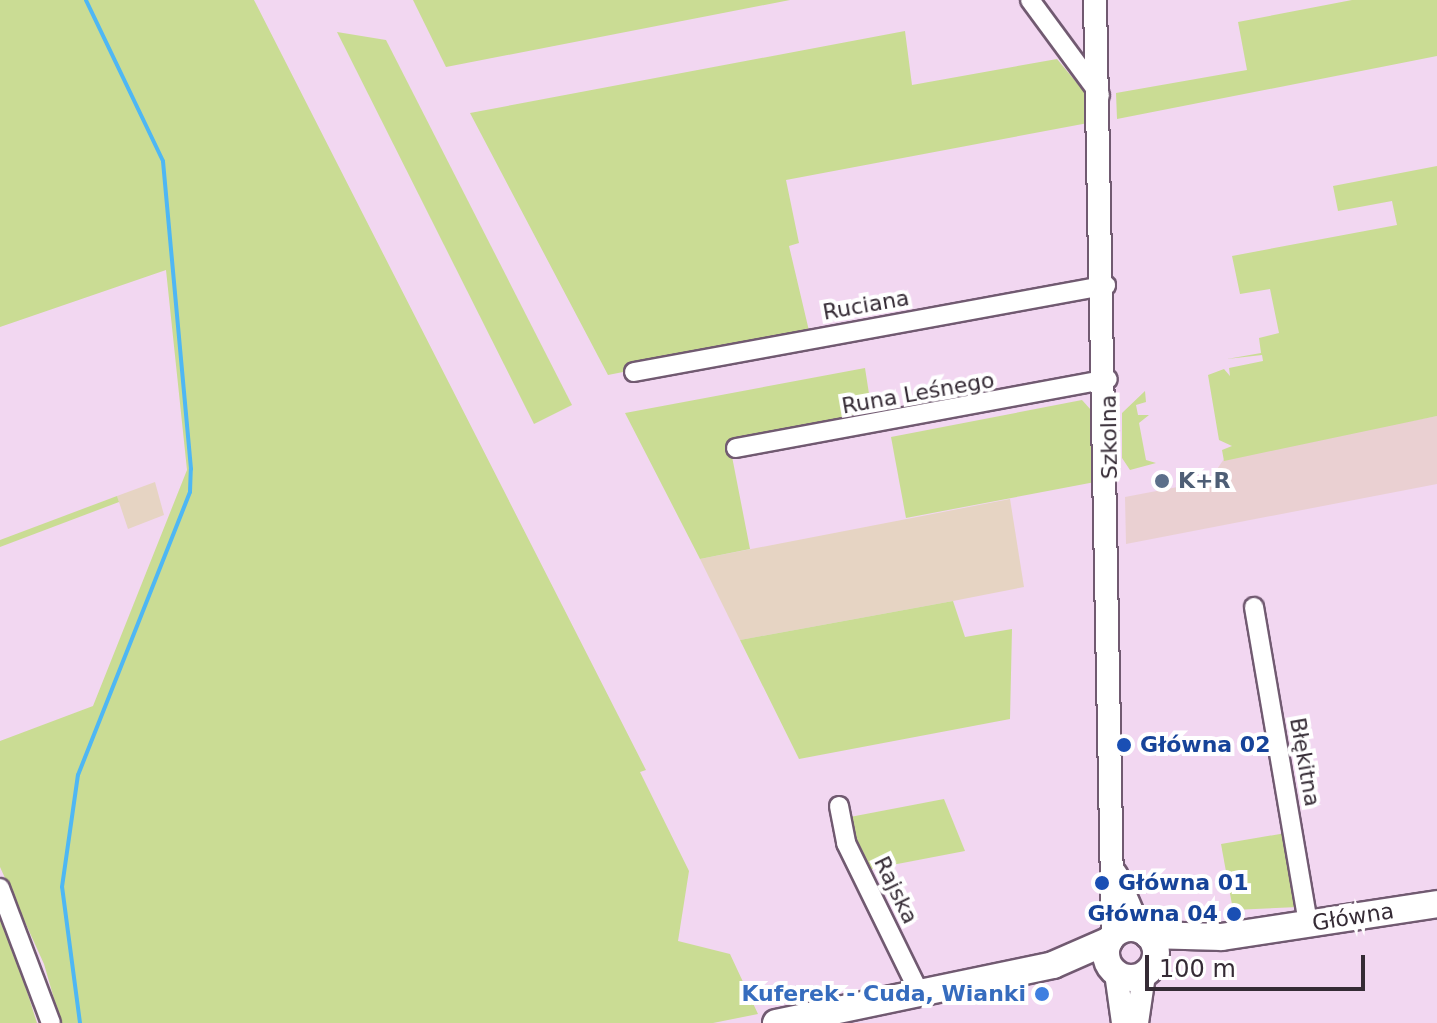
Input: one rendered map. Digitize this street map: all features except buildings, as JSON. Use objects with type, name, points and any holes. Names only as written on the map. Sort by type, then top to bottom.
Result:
[{"type":"main road","name":"Główna","points":[[1111,938],[1144,932],[1222,937],[1437,904]]},
{"type":"main road","points":[[1053,965],[1114,971],[1150,968],[1144,932]]},
{"type":"main road","name":"Główna","points":[[1150,968],[1222,937]]},
{"type":"main road","points":[[776,1023],[1053,965],[1111,938],[1114,971]]},
{"type":"street","points":[[1030,0],[1102,98]]},
{"type":"street","name":"Szkolna","points":[[1095,0],[1102,98],[1108,379],[1116,874],[1111,938]]},
{"type":"street","name":"Ruciana","points":[[634,372],[1106,285]]},
{"type":"street","name":"Runa Leśnego","points":[[736,448],[1108,379]]},
{"type":"street","name":"Błękitna","points":[[1254,607],[1308,924]]},
{"type":"street","name":"Rajska","points":[[839,806],[846,843],[919,992]]},
{"type":"street","name":"Szkolna","points":[[1116,874],[1144,932]]},
{"type":"street","points":[[0,888],[51,1023]]},
{"type":"street","points":[[1137,1023],[1150,968]]},
{"type":"street","points":[[1114,971],[1123,1023]]},
{"type":"shaded area","points":[[1437,416],[1437,484],[1126,544],[1125,497],[1209,481],[1226,456]]},
{"type":"shaded area","points":[[155,482],[164,515],[128,529],[117,496]]},
{"type":"shaded area","points":[[1010,499],[1024,587],[953,601],[740,640],[700,559]]},
{"type":"green space","points":[[0,0],[254,0],[646,770],[640,772],[689,871],[678,941],[730,954],[758,1014],[713,1023],[61,1023],[44,964],[0,867],[0,741],[93,706],[187,470],[166,270],[0,327]]},
{"type":"green space","points":[[413,0],[790,0],[446,67]]},
{"type":"green space","points":[[1352,0],[1437,0],[1437,56],[1117,119],[1116,93],[1247,70],[1238,22]]},
{"type":"green space","points":[[905,31],[912,85],[1057,59],[1087,95],[1088,123],[786,180],[799,243],[789,246],[810,335],[608,375],[470,113]]},
{"type":"green space","points":[[337,32],[386,40],[572,405],[534,424]]},
{"type":"green space","points":[[1437,166],[1437,416],[1224,461],[1222,450],[1232,446],[1219,440],[1208,375],[1224,369],[1230,376],[1229,368],[1263,361],[1262,355],[1227,359],[1261,353],[1259,338],[1279,333],[1270,289],[1240,294],[1232,256],[1397,225],[1392,201],[1338,211],[1333,186]]},
{"type":"green space","points":[[865,368],[872,413],[729,441],[750,549],[700,559],[625,413]]},
{"type":"green space","points":[[1145,391],[1146,402],[1136,405],[1138,415],[1149,415],[1139,423],[1146,460],[1156,463],[1130,470],[1122,458],[1122,413]]},
{"type":"green space","points":[[1082,400],[1091,410],[1095,482],[906,518],[891,437]]},
{"type":"green space","points":[[117,496],[119,502],[0,547],[0,540]]},
{"type":"green space","points":[[953,601],[965,637],[1012,629],[1010,719],[799,759],[740,640]]},
{"type":"green space","points":[[944,799],[965,851],[866,870],[845,826],[850,817]]},
{"type":"green space","points":[[1286,833],[1298,907],[1233,910],[1221,844]]},
{"type":"green space","points":[[0,913],[7,928],[37,1023],[0,1023]]},
{"type":"waterway","points":[[80,1023],[62,887],[78,775],[190,492],[191,469],[163,161],[86,0]]},
{"type":"place","name":"K+R","points":[[1162,481]]},
{"type":"place","name":"Główna 02","points":[[1124,745]]},
{"type":"place","name":"Główna 01","points":[[1102,883]]},
{"type":"place","name":"Główna 04","points":[[1234,914]]},
{"type":"place","name":"Kuferek - Cuda, Wianki","points":[[1042,994]]}]
